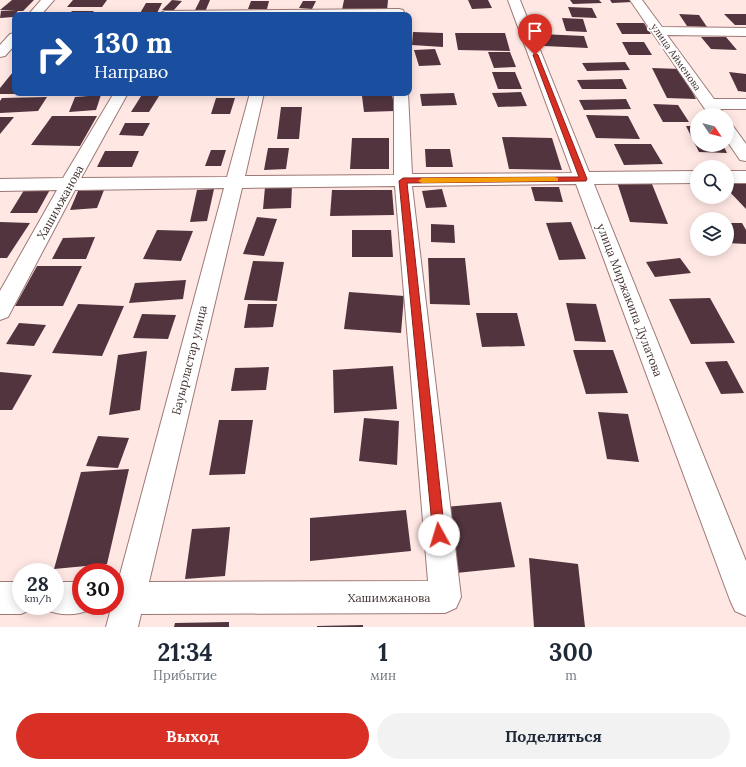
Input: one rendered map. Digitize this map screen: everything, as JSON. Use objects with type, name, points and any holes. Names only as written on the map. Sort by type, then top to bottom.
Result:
[{"type":"street","points":[[37,12],[48,0]]},
{"type":"street","points":[[277,12],[280,0]]},
{"type":"street","name":"улица Миржакипа Дулатова","points":[[514,0],[746,600]]},
{"type":"street","name":"улица Айменова","points":[[636,0],[712,108]]},
{"type":"street","points":[[658,31],[746,32]]},
{"type":"street","points":[[0,53],[12,39]]},
{"type":"street","name":"Хашимжанова","points":[[0,311],[69,184],[119,96]]},
{"type":"street","name":"Бауырластар улица","points":[[124,592],[256,96]]},
{"type":"street","name":"Хашимжанова","points":[[124,599],[445,597],[403,181],[401,96]]},
{"type":"street","points":[[720,108],[746,104]]},
{"type":"street","points":[[734,139],[746,156]]},
{"type":"street","points":[[0,185],[690,177]]},
{"type":"street","points":[[734,177],[746,177]]},
{"type":"street","points":[[0,598],[12,598]]},
{"type":"street","name":"Бауырластар улица","points":[[122,615],[122,627]]},
{"type":"building","points":[[12,0],[34,0],[23,11],[12,12],[12,17],[0,18],[1,11],[16,11],[0,10]]},
{"type":"building","points":[[73,0],[107,0],[102,7],[67,7]]},
{"type":"building","points":[[172,0],[182,1],[173,11],[162,10]]},
{"type":"building","points":[[200,0],[210,0],[205,12],[194,12]]},
{"type":"building","points":[[344,0],[388,0],[387,11],[342,10]]},
{"type":"building","points":[[468,0],[488,0],[492,8],[472,9]]},
{"type":"building","points":[[570,0],[599,0],[602,3],[573,4]]},
{"type":"building","points":[[610,0],[630,0],[632,2],[612,3]]},
{"type":"building","points":[[251,1],[269,1],[267,9],[248,9]]},
{"type":"building","points":[[303,1],[316,1],[312,9],[299,8]]},
{"type":"building","points":[[146,3],[162,3],[158,12],[141,12]]},
{"type":"building","points":[[568,7],[592,8],[597,18],[572,17]]},
{"type":"building","points":[[72,11],[94,11],[93,12],[71,12]]},
{"type":"building","points":[[679,14],[699,15],[707,27],[687,26]]},
{"type":"building","points":[[724,14],[746,14],[746,25],[735,25]]},
{"type":"building","points":[[562,18],[583,19],[587,32],[566,31]]},
{"type":"building","points":[[616,23],[644,23],[651,34],[622,34]]},
{"type":"building","points":[[413,32],[443,33],[443,47],[412,45]]},
{"type":"building","points":[[455,33],[505,33],[510,51],[458,50]]},
{"type":"building","points":[[541,34],[584,36],[588,48],[544,46]]},
{"type":"building","points":[[701,37],[726,37],[737,50],[711,49]]},
{"type":"building","points":[[622,42],[644,42],[652,55],[629,55]]},
{"type":"building","points":[[435,49],[441,65],[419,66],[414,50]]},
{"type":"building","points":[[488,52],[510,52],[516,67],[494,68]]},
{"type":"building","points":[[625,62],[630,70],[587,71],[582,63]]},
{"type":"building","points":[[652,68],[680,69],[696,99],[667,98]]},
{"type":"building","points":[[492,72],[515,72],[522,89],[498,89]]},
{"type":"building","points":[[729,72],[746,74],[746,92],[738,91]]},
{"type":"building","points":[[12,73],[12,94],[0,94],[0,88]]},
{"type":"building","points":[[622,79],[627,89],[582,89],[577,80]]},
{"type":"building","points":[[521,92],[527,106],[498,107],[492,93]]},
{"type":"building","points":[[454,93],[457,105],[422,106],[420,94]]},
{"type":"building","points":[[101,96],[96,110],[69,112],[75,97]]},
{"type":"building","points":[[141,96],[159,96],[149,112],[131,112]]},
{"type":"building","points":[[362,96],[392,96],[395,111],[364,112]]},
{"type":"building","points":[[47,97],[38,111],[0,113],[0,101],[2,98]]},
{"type":"building","points":[[216,98],[235,98],[230,114],[211,114]]},
{"type":"building","points":[[626,99],[631,109],[584,110],[579,100]]},
{"type":"building","points":[[653,104],[678,105],[689,122],[663,122]]},
{"type":"building","points":[[281,107],[302,107],[299,139],[277,139]]},
{"type":"building","points":[[586,115],[628,116],[640,139],[596,138]]},
{"type":"building","points":[[52,116],[97,116],[80,146],[31,145]]},
{"type":"building","points":[[0,117],[14,117],[0,134]]},
{"type":"building","points":[[125,123],[150,123],[143,136],[119,135]]},
{"type":"building","points":[[686,126],[690,126],[690,134]]},
{"type":"building","points":[[502,137],[552,138],[562,170],[509,169]]},
{"type":"building","points":[[352,138],[389,138],[389,169],[350,169]]},
{"type":"building","points":[[614,144],[651,144],[663,164],[624,165]]},
{"type":"building","points":[[268,148],[289,148],[286,169],[264,170]]},
{"type":"building","points":[[425,149],[450,149],[453,167],[426,167]]},
{"type":"building","points":[[211,150],[226,150],[221,166],[205,166]]},
{"type":"building","points":[[105,151],[139,151],[132,167],[97,167]]},
{"type":"building","points":[[699,152],[726,152],[727,153]]},
{"type":"building","points":[[746,179],[746,209],[734,196],[734,180]]},
{"type":"building","points":[[617,182],[652,184],[668,224],[630,222]]},
{"type":"building","points":[[52,186],[37,213],[10,213],[26,187]]},
{"type":"building","points":[[292,186],[291,208],[263,209],[265,187]]},
{"type":"building","points":[[531,187],[559,187],[563,202],[535,201]]},
{"type":"building","points":[[214,189],[207,221],[190,222],[197,190]]},
{"type":"building","points":[[442,189],[447,207],[426,208],[422,191]]},
{"type":"building","points":[[104,190],[97,208],[70,210],[78,191]]},
{"type":"building","points":[[332,190],[392,190],[394,215],[330,216]]},
{"type":"building","points":[[257,217],[277,219],[264,256],[243,254]]},
{"type":"building","points":[[0,222],[30,223],[7,258],[0,258]]},
{"type":"building","points":[[571,222],[586,259],[559,260],[546,223]]},
{"type":"building","points":[[734,223],[742,223],[746,230],[746,244],[734,243]]},
{"type":"building","points":[[431,224],[454,225],[455,243],[431,242]]},
{"type":"building","points":[[157,230],[193,231],[181,261],[143,259]]},
{"type":"building","points":[[352,230],[391,230],[393,257],[352,257]]},
{"type":"building","points":[[95,237],[86,259],[52,259],[63,238]]},
{"type":"building","points":[[428,258],[465,258],[470,305],[430,304]]},
{"type":"building","points":[[680,258],[691,273],[655,277],[646,262]]},
{"type":"building","points":[[253,261],[284,262],[277,301],[244,300]]},
{"type":"building","points":[[37,266],[82,266],[63,306],[15,306]]},
{"type":"building","points":[[186,280],[183,299],[129,303],[135,283]]},
{"type":"building","points":[[349,292],[404,296],[401,333],[344,329]]},
{"type":"building","points":[[710,298],[735,343],[691,344],[669,299]]},
{"type":"building","points":[[566,303],[596,304],[606,342],[575,341]]},
{"type":"building","points":[[78,304],[124,306],[102,356],[52,353]]},
{"type":"building","points":[[248,304],[277,304],[273,327],[244,328]]},
{"type":"building","points":[[476,313],[517,313],[525,346],[482,347]]},
{"type":"building","points":[[142,314],[176,315],[168,339],[133,338]]},
{"type":"building","points":[[19,323],[46,325],[34,346],[6,344]]},
{"type":"building","points":[[573,350],[613,350],[628,393],[586,394]]},
{"type":"building","points":[[147,351],[140,410],[109,415],[118,355]]},
{"type":"building","points":[[727,361],[744,393],[721,394],[705,362]]},
{"type":"building","points":[[393,366],[397,409],[334,413],[333,370]]},
{"type":"building","points":[[269,367],[266,390],[231,391],[235,368]]},
{"type":"building","points":[[0,372],[32,375],[12,410],[0,410]]},
{"type":"building","points":[[598,412],[628,414],[639,462],[607,459]]},
{"type":"building","points":[[364,418],[399,421],[397,465],[359,461]]},
{"type":"building","points":[[219,420],[253,420],[245,474],[209,475]]},
{"type":"building","points":[[98,436],[129,438],[118,468],[86,466]]},
{"type":"building","points":[[129,469],[107,563],[72,563],[72,567],[64,568],[64,563],[56,563],[81,472]]},
{"type":"building","points":[[501,502],[515,567],[456,573],[445,507]]},
{"type":"building","points":[[406,510],[411,551],[310,561],[310,518]]},
{"type":"building","points":[[230,527],[225,576],[185,579],[192,529]]},
{"type":"building","points":[[529,558],[578,564],[585,627],[534,627]]},
{"type":"building","points":[[229,622],[229,627],[174,627],[175,623]]},
{"type":"building","points":[[363,625],[363,627],[317,627],[317,626]]},
{"type":"slow traffic","points":[[422,181],[555,179]]},
{"type":"route","points":[[439,535],[403,181],[583,179],[535,55]]}]
